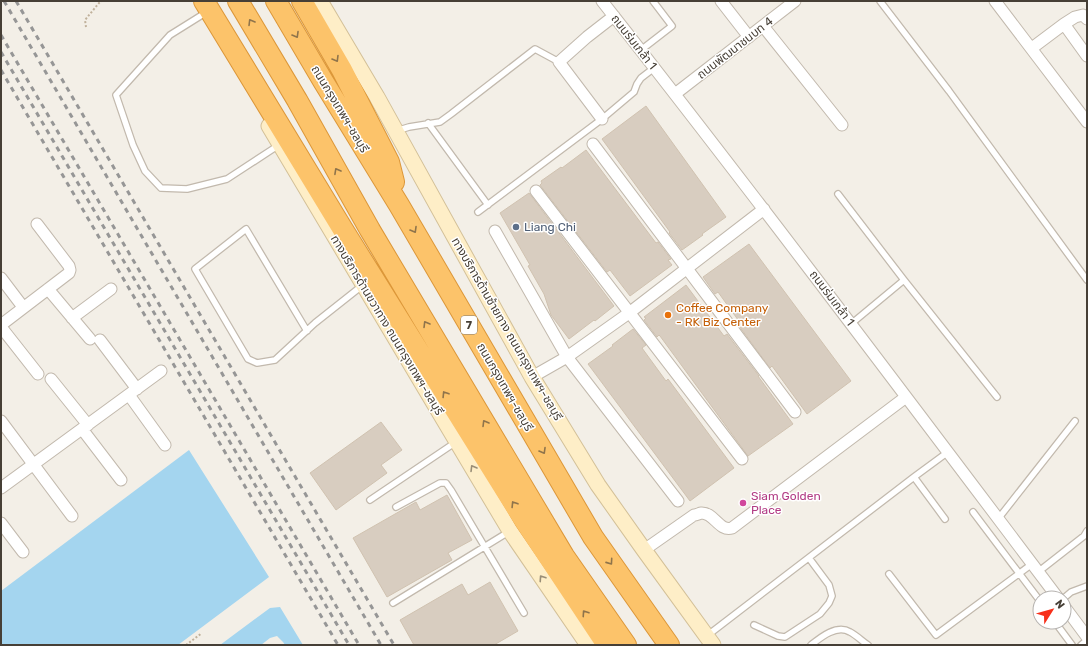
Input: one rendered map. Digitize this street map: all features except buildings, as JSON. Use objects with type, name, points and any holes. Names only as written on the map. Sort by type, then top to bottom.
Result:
[{"type":"highway","points":[[217,1],[274,99],[336,194],[370,230]]},
{"type":"highway","points":[[238,1],[297,100],[370,230],[564,556],[626,645]]},
{"type":"highway","name":"ถนนกรุงเทพฯ-ชลบุรี","points":[[276,1],[399,205],[593,537],[669,645]]},
{"type":"highway","points":[[316,1],[342,70],[389,162],[399,205]]},
{"type":"highway","points":[[203,8],[338,221],[524,520],[607,645]]},
{"type":"main road","name":"ทางบริการด้านขวาทาง ถนนกรุงเทพฯ-ชลบุรี","points":[[194,1],[203,8],[280,144],[510,531],[588,645]]},
{"type":"main road","name":"ทางบริการด้านซ้ายทาง ถนนกรุงเทพฯ-ชลบุรี","points":[[316,1],[377,97],[532,377],[598,485],[710,641]]},
{"type":"street","name":"ถนนร่มเกล้า 1","points":[[602,1],[764,209],[1052,590]]},
{"type":"street","points":[[721,1],[748,37]]},
{"type":"street","name":"ถนนพัฒนาชนบท 4","points":[[675,94],[795,1]]},
{"type":"street","points":[[996,1],[1087,122]]},
{"type":"street","points":[[1032,48],[1064,24],[1079,15],[1083,15],[1087,19]]},
{"type":"street","points":[[602,119],[559,62],[587,37],[614,16]]},
{"type":"street","points":[[1064,24],[1087,56]]},
{"type":"street","points":[[763,26],[842,125]]},
{"type":"street","points":[[593,144],[795,412]]},
{"type":"street","points":[[536,191],[742,459]]},
{"type":"street","points":[[532,377],[567,357],[629,313],[764,209]]},
{"type":"street","points":[[37,224],[69,266],[69,273],[23,307],[1,326],[38,374]]},
{"type":"street","points":[[495,231],[567,357],[678,501]]},
{"type":"street","points":[[1,278],[23,307]]},
{"type":"street","points":[[48,289],[72,318],[95,340],[133,392],[165,445]]},
{"type":"street","points":[[72,318],[111,289]]},
{"type":"street","points":[[1,488],[161,371]]},
{"type":"street","points":[[51,379],[121,480]]},
{"type":"street","points":[[644,550],[694,515],[702,513],[709,515],[723,528],[732,528],[906,397]]},
{"type":"street","points":[[1,421],[72,516]]},
{"type":"street","points":[[1,523],[23,552]]},
{"type":"street","points":[[1072,617],[1087,637]]},
{"type":"lane","points":[[641,50],[672,26],[653,1]]},
{"type":"lane","points":[[880,1],[1087,280]]},
{"type":"lane","points":[[203,8],[170,35],[116,95],[133,145],[145,171],[161,188],[187,188],[227,179],[280,144]]},
{"type":"lane","points":[[396,131],[428,123],[440,122],[535,49],[559,62]]},
{"type":"lane","points":[[478,212],[602,119],[634,92],[641,78],[654,68]]},
{"type":"lane","points":[[428,123],[488,205]]},
{"type":"lane","points":[[838,194],[997,397]]},
{"type":"lane","points":[[307,331],[246,229],[195,269],[248,359],[257,363],[275,360],[307,331],[364,285]]},
{"type":"lane","points":[[851,324],[904,280]]},
{"type":"lane","points":[[998,519],[1075,421]]},
{"type":"lane","points":[[370,500],[457,442]]},
{"type":"lane","points":[[710,641],[809,558],[948,452]]},
{"type":"lane","points":[[914,477],[945,519]]},
{"type":"lane","points":[[396,507],[440,483],[446,483],[524,613]]},
{"type":"lane","points":[[973,512],[1032,590]]},
{"type":"lane","points":[[393,603],[510,531]]},
{"type":"lane","points":[[890,574],[936,635],[1019,573],[1035,568],[1084,536],[1087,532]]},
{"type":"lane","points":[[754,624],[778,636],[785,637],[820,614],[829,603],[832,596],[828,585],[809,558]]},
{"type":"lane","points":[[1072,592],[1087,586]]},
{"type":"lane","points":[[811,645],[832,631],[840,629],[850,631],[868,645]]},
{"type":"lane","points":[[1061,630],[1072,645]]},
{"type":"lane","points":[[1081,645],[1087,640]]},
{"type":"path","points":[[86,27],[86,20],[102,1]]},
{"type":"path","points":[[186,645],[202,633]]},
{"type":"water","points":[[189,450],[269,577],[178,645],[1,645],[1,591]]},
{"type":"water","points":[[280,607],[303,645],[285,645],[277,636],[270,638],[261,645],[220,645],[270,608]]},
{"type":"railway","points":[[4,1],[381,645]]},
{"type":"railway","points":[[16,1],[394,645]]},
{"type":"railway","points":[[1,35],[359,645]]},
{"type":"railway","points":[[1,52],[349,645]]},
{"type":"railway","points":[[1,70],[338,645]]},
{"type":"place","name":"Liang Chi","points":[[516,227]]},
{"type":"place","name":"Coffee Company - RK Biz Center","points":[[668,315]]},
{"type":"place","name":"Siam Golden Place","points":[[743,503]]}]
